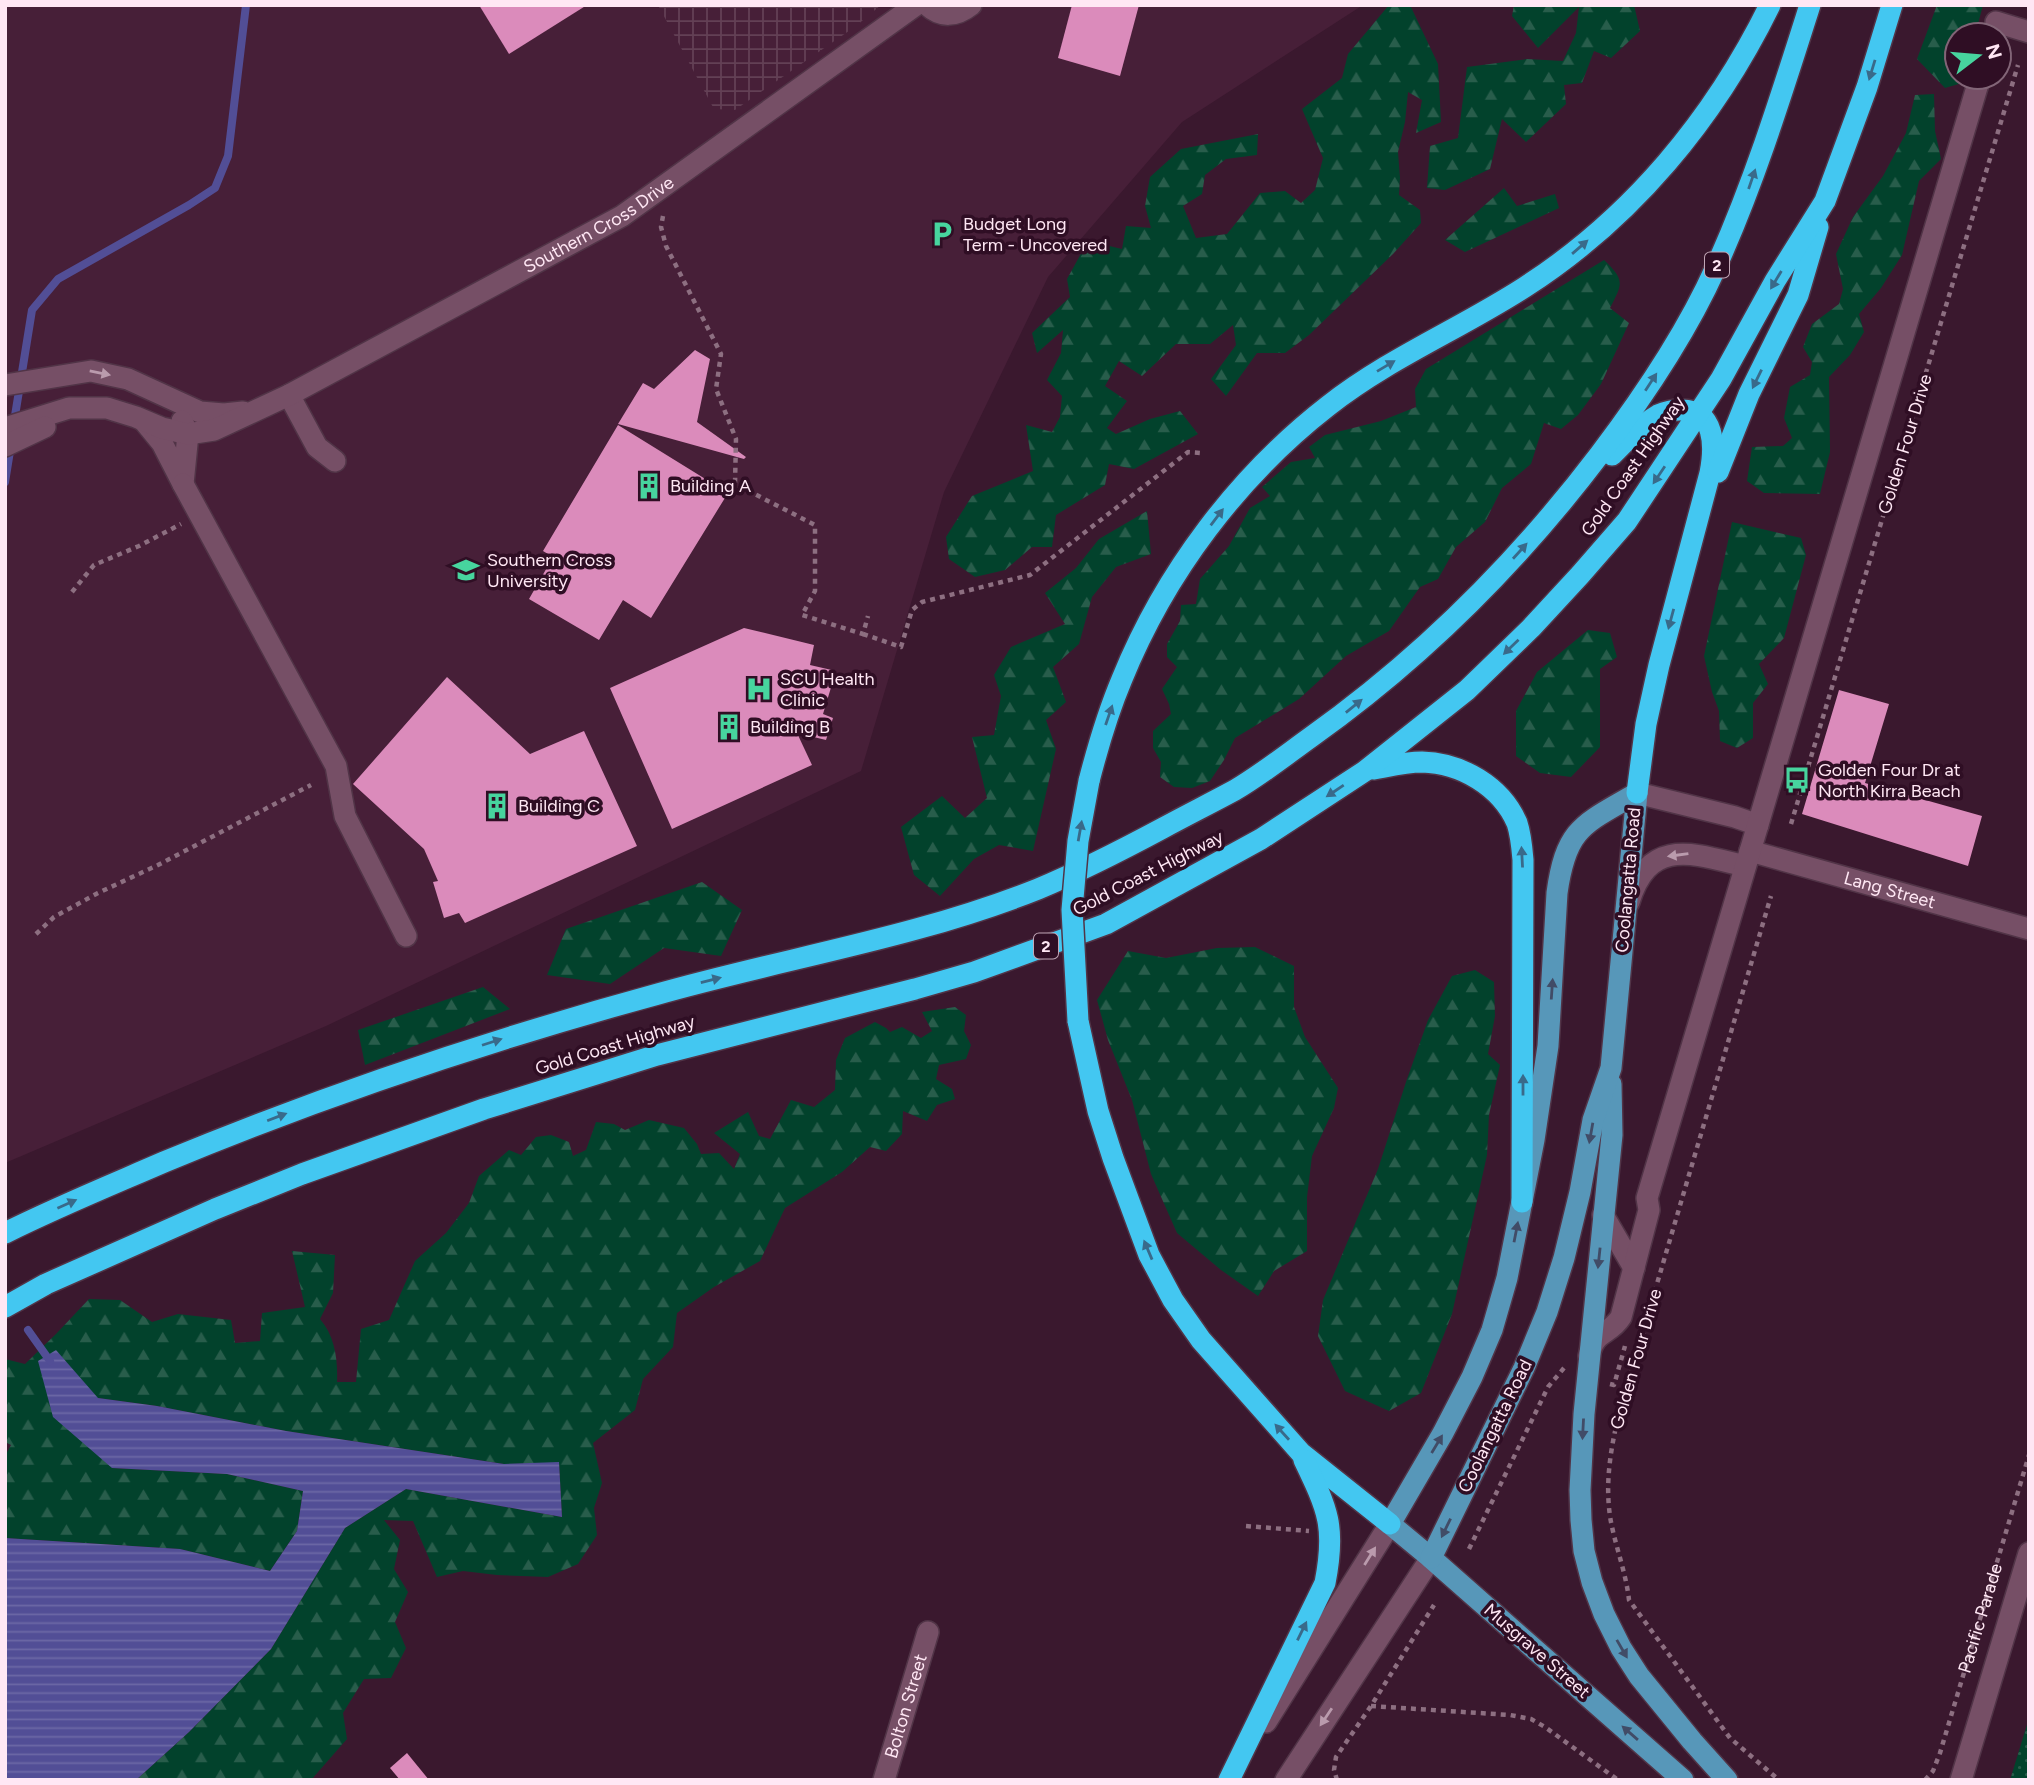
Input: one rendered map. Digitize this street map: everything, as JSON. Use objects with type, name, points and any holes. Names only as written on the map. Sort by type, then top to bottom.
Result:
[{"type":"highway","points":[[1390,1524],[1301,1453],[1200,1340],[1173,1300],[1149,1255],[1102,1122],[1078,1021],[1072,910],[1078,841],[1089,781],[1117,692],[1141,636],[1160,601],[1226,505],[1291,437],[1328,406],[1365,379],[1424,343],[1524,288],[1567,258],[1630,204],[1696,129],[1724,88],[1770,5]]},
{"type":"highway","name":"Gold Coast Highway","points":[[5,1233],[96,1191],[223,1138],[440,1059],[666,992],[925,928],[1039,888],[1101,860],[1238,788],[1348,711],[1446,628],[1504,569],[1567,497],[1624,424],[1673,348],[1715,271],[1747,193],[1810,5]]},
{"type":"highway","name":"Gold Coast Highway","points":[[5,1307],[58,1279],[215,1209],[302,1174],[484,1109],[657,1055],[974,972],[1106,925],[1261,839],[1365,771],[1467,690],[1531,628],[1627,521],[1721,379],[1775,281],[1825,201],[1867,86],[1892,5]]},
{"type":"highway","points":[[1690,553],[1712,486],[1749,394],[1798,295],[1825,201]]},
{"type":"highway","points":[[1567,497],[1660,414],[1684,410],[1699,414],[1708,426],[1713,454],[1690,553],[1659,665],[1646,724],[1637,793]]},
{"type":"highway","points":[[1365,771],[1421,762],[1463,770],[1498,794],[1518,826],[1523,860],[1522,1202]]},
{"type":"highway","points":[[1229,1780],[1325,1584],[1331,1529],[1325,1504],[1301,1453]]},
{"type":"main road","name":"Coolangatta Road","points":[[1431,1558],[1524,1368],[1547,1312],[1564,1258],[1593,1120],[1611,1068],[1637,793]]},
{"type":"main road","name":"Coolangatta Road","points":[[1390,1524],[1472,1377],[1492,1331],[1507,1278],[1534,1140],[1548,1046],[1557,893],[1563,860],[1575,834],[1585,824],[1637,793]]},
{"type":"main road","name":"Golden Four Drive","points":[[1611,1068],[1612,1135],[1581,1454],[1584,1551],[1604,1614],[1621,1648],[1639,1676],[1727,1780]]},
{"type":"main road","name":"Musgrave Street","points":[[1390,1524],[1683,1780]]},
{"type":"street","name":"Southern Cross Drive","points":[[5,446],[18,428],[69,408],[107,408],[162,428],[188,433],[214,430],[289,395],[622,216],[916,5]]},
{"type":"street","points":[[927,5],[936,13],[955,15],[971,5]]},
{"type":"street","name":"Golden Four Drive","points":[[1588,1361],[1595,1339],[1614,1326],[1621,1317],[1649,1210],[1647,1198],[1976,91]]},
{"type":"street","name":"Southern Cross Drive","points":[[6,384],[91,371],[128,379],[200,412],[225,414],[259,409]]},
{"type":"street","points":[[289,395],[317,447],[335,461]]},
{"type":"street","points":[[164,397],[179,415],[188,433],[183,484]]},
{"type":"street","points":[[144,420],[162,443],[336,766],[345,816],[406,936]]},
{"type":"street","points":[[1637,793],[1758,825]]},
{"type":"street","points":[[1625,920],[1630,898],[1639,878],[1653,864],[1677,853],[1747,858]]},
{"type":"street","name":"Lang Street","points":[[1747,858],[2029,929]]},
{"type":"street","points":[[1603,1215],[1634,1268]]},
{"type":"street","name":"Coolangatta Road","points":[[1229,1780],[1390,1524]]},
{"type":"street","name":"Pacific Parade","points":[[1960,1776],[2029,1553]]},
{"type":"street","name":"Coolangatta Road","points":[[1286,1780],[1431,1558]]},
{"type":"street","name":"Bolton Street","points":[[884,1780],[928,1632]]},
{"type":"path","name":"Golden Four Drive","points":[[1791,824],[2018,65]]},
{"type":"path","points":[[664,212],[661,227],[666,246],[721,354],[716,389],[736,439],[735,484],[815,525],[815,591],[802,615],[901,647],[912,610],[922,602],[1030,575],[1188,452],[1201,453]]},
{"type":"path","points":[[72,592],[94,565],[139,546],[199,514]]},
{"type":"path","points":[[863,634],[868,617]]},
{"type":"path","points":[[36,933],[54,917],[98,893],[158,865],[310,785]]},
{"type":"path","name":"Golden Four Drive","points":[[1771,895],[1616,1426],[1611,1450],[1609,1497],[1611,1521],[1629,1600],[1730,1738],[1779,1780]]},
{"type":"path","points":[[1469,1549],[1548,1387],[1566,1366]]},
{"type":"path","name":"Pacific Parade","points":[[1925,1780],[1933,1771],[1940,1753],[2029,1455]]},
{"type":"path","points":[[1246,1527],[1313,1532]]},
{"type":"path","points":[[1337,1780],[1334,1770],[1336,1757],[1434,1605]]},
{"type":"path","points":[[1371,1706],[1510,1715],[1531,1719],[1618,1780]]},
{"type":"shaded area","name":"Southern Cross University","points":[[5,5],[1363,5],[1182,122],[1048,277],[944,492],[861,771],[326,1026],[5,1163]]},
{"type":"shaded area","points":[[881,5],[856,26],[735,110],[714,109],[659,7]]},
{"type":"shaded area","points":[[56,1350],[98,1398],[157,1406],[286,1431],[504,1464],[559,1462],[562,1517],[406,1489],[345,1528],[271,1649],[189,1732],[136,1780],[5,1780],[5,1538],[180,1549],[270,1571],[297,1531],[303,1491],[227,1474],[112,1468],[53,1417],[38,1361]]},
{"type":"green space","points":[[1389,5],[1410,5],[1438,64],[1441,122],[1416,133],[1422,100],[1408,92],[1398,152],[1399,195],[1420,210],[1421,223],[1393,254],[1309,335],[1285,353],[1257,353],[1226,396],[1211,379],[1236,345],[1233,325],[1210,344],[1176,344],[1142,376],[1119,361],[1105,386],[1127,401],[1107,428],[1116,434],[1150,419],[1180,411],[1198,434],[1134,469],[1109,464],[1105,485],[1056,515],[1052,547],[1032,547],[1005,570],[975,577],[949,559],[946,537],[972,496],[1033,471],[1026,425],[1052,432],[1060,417],[1062,396],[1047,380],[1061,353],[1063,330],[1037,353],[1032,333],[1070,297],[1067,279],[1088,241],[1122,249],[1126,226],[1151,228],[1145,206],[1150,177],[1181,149],[1258,134],[1257,155],[1226,159],[1205,175],[1202,194],[1183,206],[1196,238],[1227,234],[1260,193],[1285,191],[1301,203],[1315,190],[1323,158],[1302,109],[1342,78],[1348,54]]},
{"type":"green space","points":[[1514,5],[1634,5],[1640,31],[1611,58],[1594,51],[1582,83],[1564,85],[1566,104],[1526,142],[1502,119],[1490,169],[1445,190],[1427,188],[1430,146],[1458,138],[1467,67],[1527,59],[1563,61],[1576,33],[1579,7],[1538,48],[1512,16]]},
{"type":"green space","points":[[1937,5],[1983,5],[1979,21],[1943,21],[1943,86],[1917,59]]},
{"type":"green space","points":[[1934,94],[1935,131],[1941,159],[1919,181],[1902,255],[1881,288],[1859,314],[1864,332],[1850,355],[1829,377],[1830,452],[1820,494],[1764,493],[1747,481],[1752,447],[1783,446],[1792,438],[1784,418],[1790,387],[1810,375],[1812,362],[1803,347],[1812,324],[1839,304],[1843,289],[1836,254],[1853,217],[1883,176],[1906,133],[1915,95]]},
{"type":"green space","points":[[1504,188],[1517,206],[1555,194],[1559,208],[1465,252],[1445,240]]},
{"type":"green space","points":[[1604,260],[1616,273],[1620,283],[1610,308],[1629,323],[1601,384],[1578,415],[1561,429],[1544,423],[1531,464],[1502,488],[1485,522],[1456,547],[1438,579],[1420,587],[1389,631],[1346,656],[1299,699],[1235,738],[1210,781],[1192,788],[1174,787],[1160,777],[1161,762],[1153,748],[1153,731],[1171,714],[1162,689],[1177,667],[1167,657],[1167,644],[1180,621],[1181,605],[1196,604],[1200,579],[1229,546],[1250,508],[1270,496],[1262,487],[1291,462],[1315,458],[1309,447],[1325,435],[1381,421],[1416,407],[1415,389],[1426,369]]},
{"type":"green space","points":[[1147,511],[1151,554],[1116,567],[1092,597],[1079,644],[1053,667],[1066,702],[1046,720],[1056,749],[1033,851],[999,845],[974,859],[940,896],[914,875],[901,827],[942,796],[965,818],[987,798],[972,737],[994,735],[1001,696],[994,675],[1011,647],[1065,624],[1045,593],[1076,568],[1099,539]]},
{"type":"green space","points":[[1732,522],[1801,538],[1806,555],[1784,638],[1759,664],[1768,684],[1753,703],[1753,738],[1737,748],[1720,741],[1719,711],[1704,656]]},
{"type":"green space","points":[[1588,630],[1610,633],[1617,657],[1600,669],[1600,747],[1571,777],[1540,773],[1516,756],[1516,711],[1537,672]]},
{"type":"green space","points":[[702,882],[742,910],[721,956],[664,948],[610,984],[547,975],[566,929]]},
{"type":"green space","points":[[1255,947],[1294,966],[1294,1007],[1305,1037],[1338,1088],[1334,1108],[1312,1156],[1307,1197],[1307,1251],[1274,1271],[1258,1296],[1221,1270],[1177,1233],[1151,1174],[1132,1100],[1108,1040],[1097,1000],[1128,951],[1166,958],[1217,948]]},
{"type":"green space","points":[[1475,970],[1494,982],[1495,1016],[1488,1054],[1500,1065],[1489,1115],[1487,1155],[1452,1314],[1421,1393],[1389,1411],[1345,1391],[1318,1336],[1323,1300],[1378,1169],[1428,1020],[1452,976]]},
{"type":"green space","points":[[483,987],[510,1009],[365,1065],[358,1030]]},
{"type":"green space","points":[[955,1007],[966,1015],[964,1031],[971,1045],[966,1059],[939,1065],[936,1079],[952,1089],[955,1099],[937,1105],[927,1121],[903,1111],[902,1134],[886,1151],[870,1147],[842,1172],[785,1208],[760,1261],[714,1287],[677,1313],[673,1347],[643,1379],[635,1410],[593,1443],[602,1483],[594,1508],[597,1535],[578,1564],[548,1577],[463,1571],[437,1577],[413,1521],[384,1520],[400,1540],[394,1569],[408,1592],[395,1622],[406,1648],[391,1678],[364,1679],[343,1713],[347,1739],[311,1780],[136,1780],[189,1732],[271,1649],[345,1528],[406,1489],[562,1517],[559,1463],[504,1464],[286,1431],[157,1406],[98,1398],[112,1468],[227,1474],[303,1491],[297,1531],[270,1571],[180,1549],[5,1538],[5,1456],[11,1445],[5,1442],[5,1359],[25,1364],[89,1299],[120,1300],[152,1322],[178,1314],[231,1320],[235,1343],[260,1341],[262,1313],[305,1307],[292,1251],[335,1255],[333,1293],[320,1319],[329,1333],[334,1349],[337,1382],[356,1382],[361,1329],[389,1320],[415,1261],[446,1233],[469,1203],[479,1176],[509,1150],[521,1155],[536,1137],[551,1135],[569,1142],[573,1156],[586,1150],[596,1122],[614,1124],[625,1130],[649,1120],[684,1128],[697,1144],[701,1154],[719,1153],[734,1169],[740,1154],[714,1133],[748,1112],[759,1136],[770,1139],[791,1100],[814,1107],[835,1090],[836,1060],[845,1038],[875,1022],[890,1032],[902,1027],[921,1038],[932,1031],[922,1012]]},
{"type":"green space","points":[[2029,1718],[2029,1780],[2010,1780]]},
{"type":"building","points":[[479,5],[587,5],[509,54]]},
{"type":"building","points":[[1072,5],[1139,5],[1120,76],[1058,58]]},
{"type":"building","points":[[695,350],[710,359],[697,422],[746,457],[744,459],[618,424],[643,383],[654,389]]},
{"type":"building","name":"Building A","points":[[618,425],[728,493],[651,618],[623,600],[599,640],[529,599],[553,557],[543,551]]},
{"type":"building","name":"Building B","points":[[744,628],[814,645],[810,665],[836,671],[823,714],[833,718],[826,740],[797,733],[812,765],[672,829],[610,688]]},
{"type":"building","name":"Building C","points":[[447,677],[530,754],[584,731],[637,846],[465,923],[459,913],[444,918],[433,882],[438,881],[424,849],[353,784]]},
{"type":"building","points":[[1839,690],[1889,704],[1865,783],[1982,816],[1968,866],[1802,814]]},
{"type":"building","points":[[407,1753],[429,1780],[400,1780],[390,1768]]},
{"type":"waterway","points":[[14,422],[32,310],[58,279],[215,188],[228,156],[246,5]]},
{"type":"waterway","points":[[5,482],[11,445]]},
{"type":"waterway","points":[[28,1330],[50,1361]]},
{"type":"place","name":"Budget Long Term - Uncovered","points":[[942,234]]},
{"type":"place","name":"Building A","points":[[649,486]]},
{"type":"place","name":"Southern Cross University","points":[[466,570]]},
{"type":"place","name":"SCU Health Clinic","points":[[759,689]]},
{"type":"place","name":"Building B","points":[[729,727]]},
{"type":"place","name":"Golden Four Dr at North Kirra Beach","points":[[1797,780]]},
{"type":"place","name":"Building C","points":[[497,806]]}]
